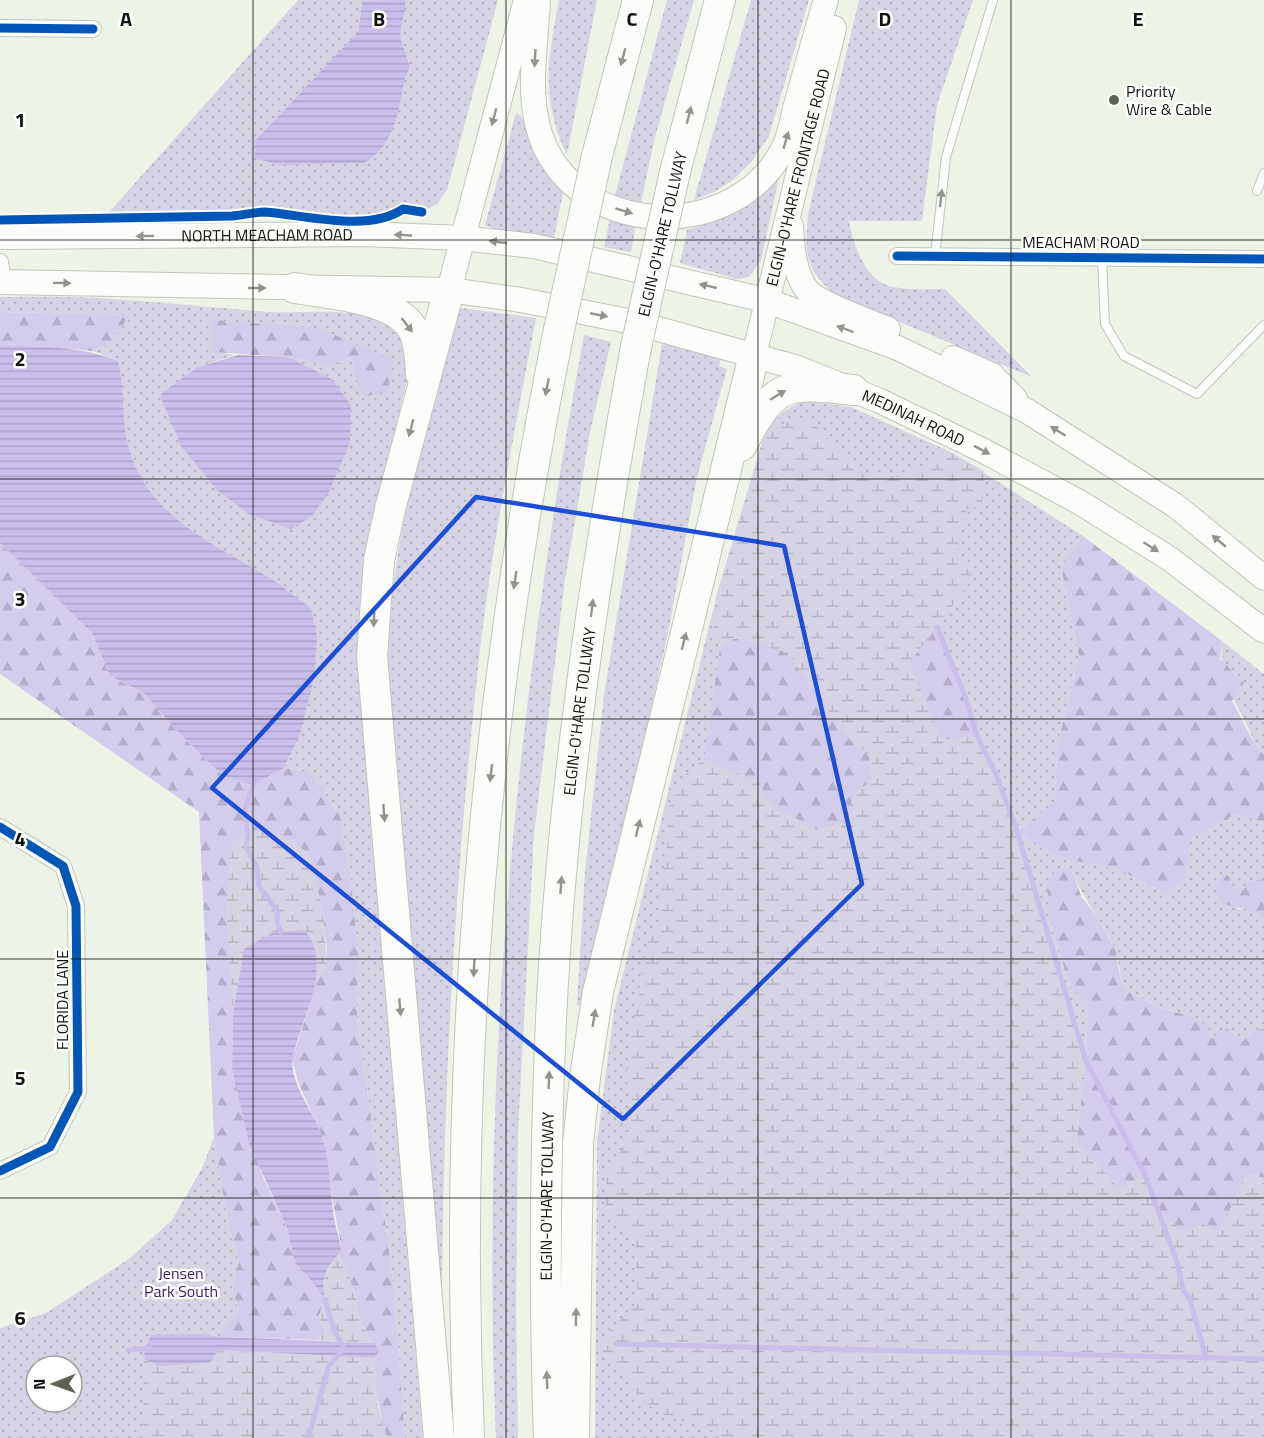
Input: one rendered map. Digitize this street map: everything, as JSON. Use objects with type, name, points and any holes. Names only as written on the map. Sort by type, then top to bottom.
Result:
[{"type":"highway","points":[[469,1438],[465,1289],[468,1080],[475,954],[489,790],[510,612],[530,484],[559,330],[597,156],[638,0]]},
{"type":"highway","name":"ELGIN-O'HARE TOLLWAY","points":[[549,1438],[546,1338],[546,1168],[551,1017],[562,866],[595,583],[636,347],[675,172],[720,0]]},
{"type":"highway","points":[[295,288],[366,301],[395,311],[412,328],[418,348],[423,386]]},
{"type":"highway","points":[[439,1438],[372,656],[379,560],[390,509],[449,290]]},
{"type":"highway","points":[[574,1438],[578,1144],[585,1077],[598,992],[754,355]]},
{"type":"highway","points":[[724,477],[753,424],[771,398],[793,386],[853,390]]},
{"type":"main road","points":[[1,275],[295,288],[449,290],[526,0]]},
{"type":"main road","points":[[538,0],[534,82],[535,117],[546,148],[559,168],[578,189],[604,204],[628,213],[674,217],[710,211],[736,197],[764,176],[784,149],[826,0]]},
{"type":"main road","name":"ELGIN-O'HARE FRONTAGE ROAD","points":[[754,355],[765,300],[791,207],[840,0]]},
{"type":"main road","points":[[791,207],[792,245],[796,265],[807,290],[818,298],[992,375],[1028,411]]},
{"type":"main road","name":"NORTH MEACHAM ROAD","points":[[0,237],[365,234],[461,238],[534,246],[765,300]]},
{"type":"main road","name":"MEDINAH ROAD","points":[[449,290],[521,300],[633,322],[795,367],[853,390],[982,450],[1081,503],[1170,559],[1264,631]]},
{"type":"main road","points":[[765,300],[898,348],[1028,411],[1176,506],[1264,578]]},
{"type":"street","points":[[0,28],[93,30]]},
{"type":"street","name":"MEACHAM ROAD","points":[[897,256],[1264,259]]},
{"type":"street","name":"FLORIDA LANE","points":[[0,827],[63,866],[76,906],[78,1092],[50,1147],[0,1172]]},
{"type":"lane","points":[[935,256],[946,158],[993,0]]},
{"type":"lane","points":[[1257,191],[1264,173]]},
{"type":"lane","points":[[1102,258],[1105,324],[1124,356],[1197,394],[1264,325]]},
{"type":"highlighted area","points":[[476,497],[784,546],[862,884],[623,1119],[212,788]]},
{"type":"green space","points":[[298,0],[498,0],[447,190],[437,204],[422,212],[403,209],[388,218],[320,220],[264,212],[232,216],[103,219]]},
{"type":"green space","points":[[559,0],[597,0],[567,155],[553,115],[549,78]]},
{"type":"green space","points":[[667,0],[694,0],[654,141],[641,203],[615,196]]},
{"type":"green space","points":[[751,0],[809,0],[769,136],[751,162],[733,180],[714,192],[694,200]]},
{"type":"green space","points":[[859,0],[973,0],[937,105],[922,221],[849,221],[862,261],[875,278],[884,284],[906,289],[945,289],[1032,377],[837,296],[813,269],[807,250],[808,214]]},
{"type":"green space","points":[[516,113],[521,116],[564,188],[554,238],[498,231],[485,225]]},
{"type":"green space","points":[[780,173],[761,260],[749,277],[737,279],[680,263],[687,230],[727,216],[760,194]]},
{"type":"green space","points":[[610,218],[636,225],[631,252],[604,247]]},
{"type":"green space","points":[[0,297],[82,297],[270,312],[349,313],[378,320],[390,327],[403,344],[407,356],[408,377],[368,540],[358,625],[358,672],[423,1438],[405,1438],[394,1286],[357,1016],[358,952],[350,870],[340,815],[310,773],[284,768],[299,737],[311,608],[270,578],[187,528],[153,496],[140,476],[127,443],[118,361],[93,351],[111,342],[130,315],[0,312]],"holes":[[[212,351],[352,357],[333,366],[288,357],[332,379],[198,367],[234,355]],[[352,357],[393,359],[354,375]]]},
{"type":"green space","points":[[461,308],[536,318],[491,567],[480,650],[464,809],[453,967],[445,1125],[442,1285],[435,1285],[388,663],[395,573],[411,485],[454,310]]},
{"type":"green space","points":[[0,312],[130,315],[111,342],[93,351],[38,346],[0,346]]},
{"type":"green space","points":[[211,320],[318,328],[393,359],[388,391],[364,397],[354,375],[352,357],[333,366],[288,357],[212,352]]},
{"type":"green space","points":[[584,335],[611,342],[590,432],[565,580],[534,834],[518,1133],[516,1311],[518,1438],[496,1438],[492,1299],[494,1161],[499,1022],[509,884],[522,746],[540,609],[560,472]]},
{"type":"green space","points":[[662,344],[721,358],[719,366],[727,369],[697,477],[668,633],[584,1006],[577,1005],[585,872],[604,695]]},
{"type":"green space","points":[[805,401],[851,407],[953,453],[1083,536],[1061,567],[1079,656],[1057,747],[1055,803],[1017,830],[1059,858],[1118,869],[1165,894],[1186,878],[1189,839],[1236,814],[1264,822],[1264,879],[1248,881],[1244,890],[1233,887],[1229,876],[1238,909],[1253,909],[1264,916],[1264,1029],[1254,1030],[1243,1041],[1210,1039],[1191,1016],[1162,1009],[1122,988],[1115,950],[1074,875],[1049,918],[1070,986],[1088,1005],[1086,1061],[1264,1178],[1264,1438],[595,1438],[597,1142],[614,1011],[717,594],[762,443],[769,428],[778,417]]},
{"type":"green space","points":[[801,418],[818,428],[853,467],[866,473],[904,477],[945,450],[984,471],[982,505],[966,510],[957,551],[973,578],[910,662],[941,740],[977,736],[996,774],[1017,831],[1086,1061],[1077,1141],[1118,1188],[1145,1175],[1158,1213],[1185,1231],[1203,1224],[1218,1235],[1247,1173],[1264,1178],[1264,1438],[721,1438],[707,1428],[669,1417],[650,1406],[632,1388],[602,1350],[602,1340],[638,1301],[635,1240],[607,1212],[604,1195],[608,1172],[622,1149],[632,1102],[626,1078],[629,1044],[649,936],[661,915],[659,900],[668,840],[668,809],[685,775],[704,759],[759,783],[770,804],[817,830],[848,820],[853,795],[872,780],[869,755],[847,737],[787,653],[744,639],[733,639],[720,649],[715,636],[717,594],[762,443],[779,426]]},
{"type":"green space","points":[[1083,536],[1222,641],[1220,659],[1244,683],[1232,701],[1250,735],[1264,754],[1264,822],[1236,814],[1190,839],[1186,878],[1165,894],[1118,869],[1059,858],[1017,831],[1055,802],[1057,747],[1079,656],[1061,567]]},
{"type":"green space","points":[[0,543],[92,633],[110,676],[144,693],[177,731],[223,776],[253,785],[284,768],[310,773],[340,815],[350,870],[358,952],[357,1016],[394,1286],[405,1438],[387,1438],[375,1382],[374,1370],[378,1350],[366,1334],[356,1310],[355,1294],[339,1254],[342,1250],[319,1129],[298,1082],[292,1059],[309,1008],[313,983],[325,968],[327,948],[319,897],[247,830],[233,1012],[232,1068],[263,1177],[287,1228],[295,1263],[312,1281],[325,1300],[319,1316],[326,1332],[316,1340],[219,1337],[239,1310],[232,1288],[239,1262],[228,1224],[214,1137],[199,812],[0,674]]},
{"type":"green space","points":[[937,627],[966,699],[977,736],[941,741],[910,662]]},
{"type":"green space","points":[[733,639],[744,639],[787,653],[847,737],[869,755],[872,780],[853,795],[848,820],[817,830],[770,804],[759,783],[704,759],[720,649]]},
{"type":"green space","points":[[1222,641],[1264,674],[1264,754],[1257,746],[1227,683],[1222,663]]},
{"type":"green space","points":[[247,829],[279,835],[292,841],[306,852],[318,890],[326,960],[324,971],[313,983],[317,962],[244,949],[233,1012],[226,910],[231,845]]},
{"type":"green space","points":[[1061,867],[1074,875],[1081,896],[1099,919],[1116,951],[1122,988],[1162,1009],[1191,1016],[1208,1026],[1210,1039],[1227,1029],[1243,1041],[1254,1030],[1264,1029],[1264,1178],[1247,1174],[1218,1235],[1185,1231],[1158,1213],[1145,1175],[1118,1188],[1076,1141],[1086,1061],[1088,1005],[1070,986],[1049,918],[1047,883],[1052,874]]},
{"type":"green space","points":[[1222,874],[1229,876],[1233,887],[1244,890],[1248,881],[1264,879],[1264,916],[1254,911],[1222,903],[1216,888]]},
{"type":"green space","name":"Jensen Park South","points":[[214,1137],[228,1224],[239,1262],[232,1288],[239,1310],[219,1337],[205,1334],[145,1348],[375,1358],[377,1403],[387,1438],[0,1438],[0,1328],[46,1313],[129,1259],[172,1220],[202,1168]]},
{"type":"green space","points":[[339,1254],[352,1285],[363,1326],[374,1343],[316,1340],[326,1332],[319,1316],[325,1278]]},
{"type":"green space","points":[[218,1350],[375,1358],[377,1403],[387,1438],[143,1438],[144,1359],[159,1366],[210,1362]]},
{"type":"shaded area","points":[[405,0],[401,37],[409,66],[393,128],[382,148],[364,163],[279,165],[255,158],[255,141],[359,31],[361,9],[365,1]]},
{"type":"shaded area","points":[[0,346],[75,350],[118,361],[127,442],[140,475],[153,495],[187,527],[270,578],[311,608],[317,637],[314,679],[299,737],[284,768],[253,785],[223,776],[177,731],[144,693],[110,676],[92,633],[0,543]]},
{"type":"shaded area","points":[[238,355],[288,357],[332,379],[351,405],[350,442],[329,492],[312,516],[291,529],[249,514],[217,490],[181,446],[160,395],[198,367]]},
{"type":"shaded area","points":[[304,930],[313,943],[316,975],[292,1065],[297,1084],[323,1139],[335,1225],[342,1251],[326,1273],[325,1300],[312,1281],[295,1263],[287,1228],[249,1143],[232,1068],[233,1012],[244,949],[272,933]]},
{"type":"shaded area","points":[[205,1334],[219,1337],[374,1343],[379,1351],[375,1358],[218,1350],[211,1362],[159,1366],[144,1359],[145,1348],[151,1335]]},
{"type":"waterway","points":[[937,627],[966,699],[977,736],[996,774],[1017,831],[1086,1061],[1145,1175],[1177,1262],[1183,1290],[1190,1299],[1206,1358]]},
{"type":"waterway","points":[[253,785],[244,812],[248,834],[246,847],[257,868],[259,886],[278,912],[277,921],[281,932]]},
{"type":"waterway","points":[[308,1438],[329,1366],[344,1348],[334,1330],[325,1300]]},
{"type":"waterway","points":[[616,1344],[1264,1359]]},
{"type":"waterway","points":[[128,1350],[151,1348]]},
{"type":"cycle path","points":[[0,28],[93,29]]},
{"type":"cycle path","points":[[0,220],[232,216],[265,212],[336,221],[355,221],[389,216],[403,209],[422,212]]},
{"type":"cycle path","points":[[897,256],[1264,259]]},
{"type":"cycle path","points":[[0,827],[63,866],[76,906],[78,1092],[50,1147],[0,1171]]},
{"type":"place","name":"Priority Wire & Cable","points":[[1114,100]]}]
